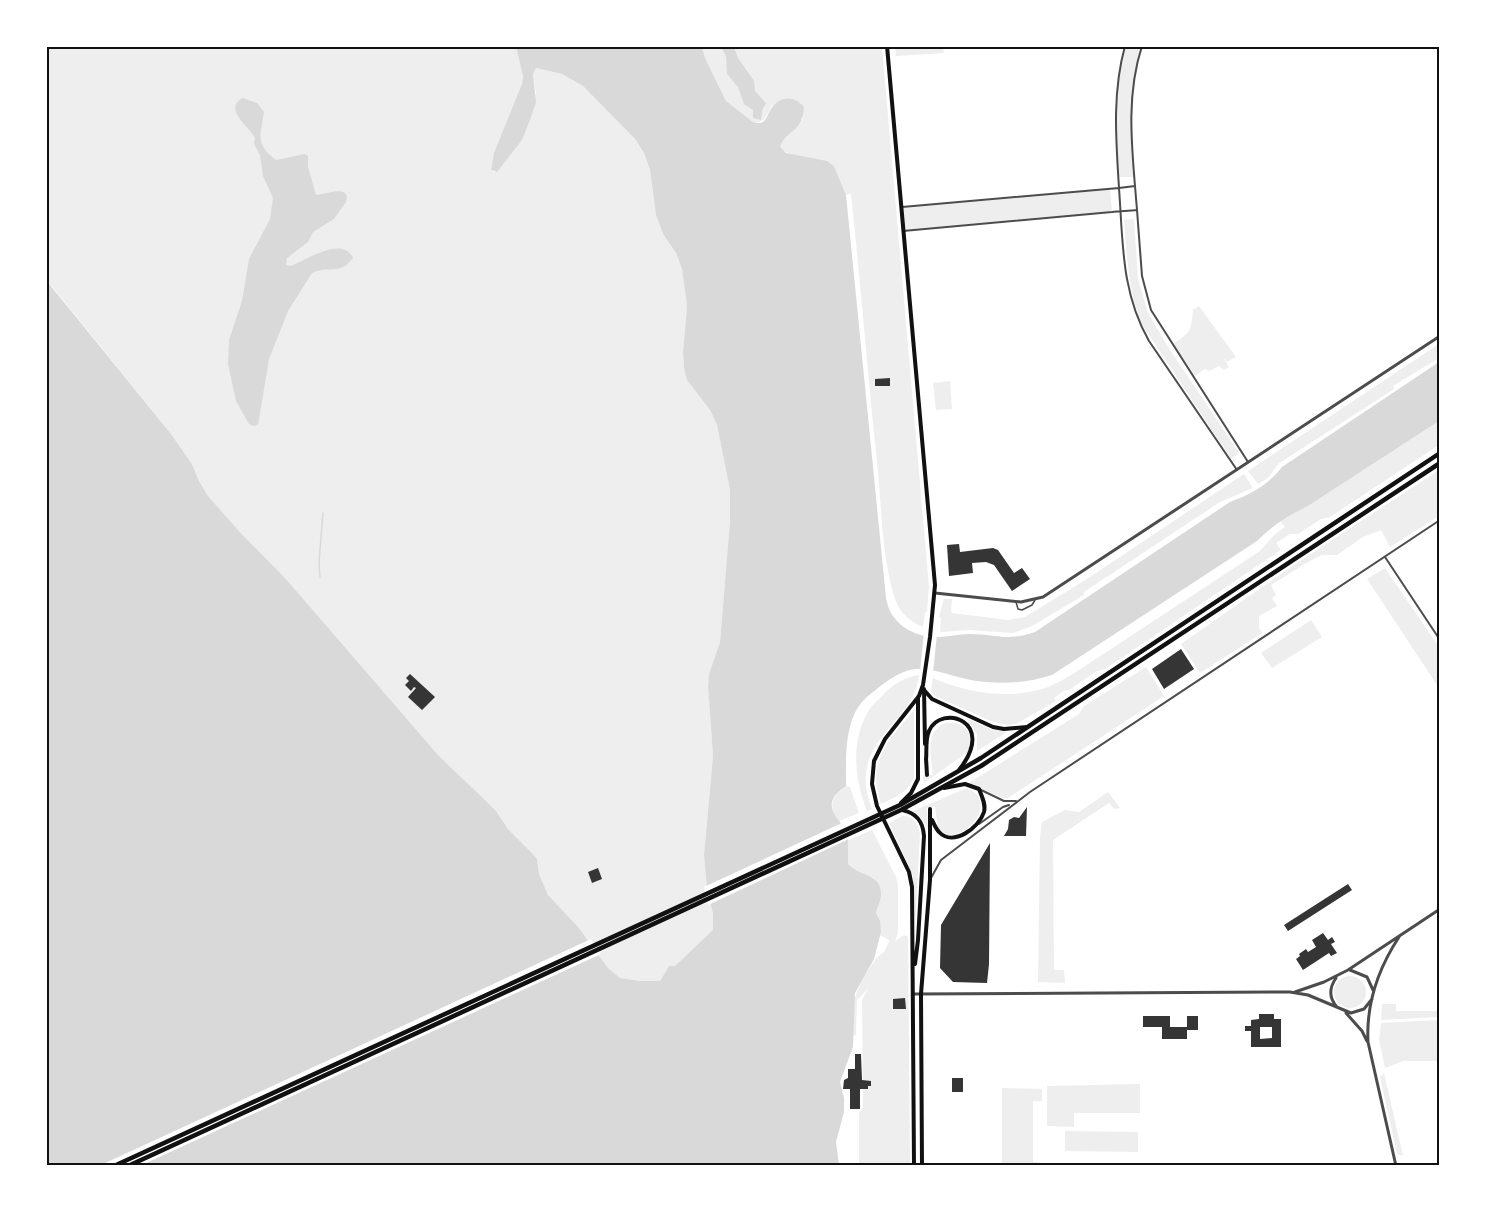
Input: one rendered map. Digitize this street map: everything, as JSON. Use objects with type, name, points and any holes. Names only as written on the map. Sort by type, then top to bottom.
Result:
[{"type":"highway","points":[[901,807],[1028,727],[1440,453]]},
{"type":"highway","points":[[128,1166],[944,788],[1440,463]]},
{"type":"highway","points":[[114,1166],[893,811]]},
{"type":"main road","points":[[887,46],[931,537],[934,593],[923,686],[927,775]]},
{"type":"main road","points":[[923,686],[932,699],[993,727],[1004,729],[1028,727]]},
{"type":"main road","points":[[914,1166],[912,880],[877,806],[872,772],[877,754],[885,739],[919,696],[923,686]]},
{"type":"main road","points":[[913,974],[918,940],[924,836],[922,823],[901,807],[918,779],[919,696]]},
{"type":"main road","points":[[926,759],[927,734],[931,727],[938,721],[956,718],[971,729],[973,747],[956,774]]},
{"type":"main road","points":[[930,816],[937,831],[950,837],[956,837],[976,826],[984,811],[983,797],[979,789],[965,784],[944,788]]},
{"type":"main road","points":[[922,1166],[921,994],[930,880],[930,809]]},
{"type":"street","points":[[1125,46],[1116,97],[1115,126],[1126,282],[1131,301],[1140,324],[1237,470]]},
{"type":"street","points":[[1142,46],[1132,99],[1131,126],[1142,276],[1151,310],[1248,462]]},
{"type":"street","points":[[901,207],[1135,186]]},
{"type":"street","points":[[903,231],[1137,210]]},
{"type":"street","points":[[934,593],[1016,601],[1035,600],[1056,590],[1440,336]]},
{"type":"street","points":[[930,880],[941,860],[1017,801],[1440,520]]},
{"type":"street","points":[[1385,557],[1440,640]]},
{"type":"street","points":[[979,789],[1004,801],[1017,801]]},
{"type":"street","points":[[976,826],[1003,807],[1012,805]]},
{"type":"street","points":[[1294,992],[1348,970],[1440,909]]},
{"type":"street","points":[[1396,1166],[1368,1042],[1368,1020],[1373,991],[1382,965],[1399,936]]},
{"type":"street","points":[[1348,970],[1366,977],[1373,991]]},
{"type":"street","points":[[1337,976],[1330,992],[1338,1008]]},
{"type":"street","points":[[913,994],[1294,992],[1314,997],[1344,1012],[1362,1031],[1368,1042]]},
{"type":"street","points":[[1344,1012],[1358,1012],[1364,1009],[1372,999]]},
{"type":"lane","points":[[1016,601],[1020,610],[1026,609],[1035,600]]},
{"type":"shaded area","points":[[46,47],[516,47],[523,76],[522,84],[491,170],[497,172],[536,94],[533,74],[536,68],[562,74],[583,86],[635,139],[644,153],[650,170],[656,215],[663,234],[676,253],[682,269],[687,306],[683,352],[687,380],[710,410],[717,425],[730,490],[730,521],[720,642],[709,674],[708,686],[713,756],[704,855],[707,890],[713,914],[713,931],[675,966],[669,966],[660,981],[620,978],[608,968],[578,928],[548,895],[539,874],[537,859],[508,829],[496,811],[439,756],[286,579],[208,496],[192,464],[171,434],[47,280]]},
{"type":"shaded area","points":[[516,47],[702,47],[726,101],[753,122],[763,122],[772,107],[781,100],[793,99],[804,107],[798,127],[780,147],[786,153],[827,161],[834,166],[846,195],[886,598],[892,615],[911,631],[937,637],[970,634],[1017,637],[1035,632],[1230,502],[1259,488],[1282,467],[1439,362],[1439,421],[1281,521],[1257,541],[1052,675],[1020,682],[999,683],[916,669],[903,672],[891,679],[862,702],[849,731],[846,786],[834,797],[832,808],[848,831],[848,864],[874,879],[880,888],[881,897],[876,913],[880,921],[881,932],[874,959],[855,993],[853,1047],[840,1082],[844,1098],[844,1112],[836,1142],[839,1165],[47,1165],[46,280],[171,434],[192,464],[208,496],[286,579],[439,756],[496,811],[508,829],[537,859],[539,874],[548,895],[578,927],[608,968],[620,978],[660,981],[669,966],[675,966],[713,930],[713,914],[707,890],[704,855],[713,756],[708,686],[709,674],[720,642],[730,521],[730,490],[717,425],[710,410],[687,380],[683,352],[687,306],[682,269],[676,253],[663,234],[656,215],[650,170],[644,153],[635,139],[583,86],[562,74],[536,68],[533,74],[536,102],[522,140],[497,172],[491,170],[494,153],[522,84],[523,76]]},
{"type":"shaded area","points":[[702,47],[882,47],[929,587],[923,627],[902,612],[895,599],[887,568],[851,194],[846,195],[834,166],[829,162],[781,150],[782,143],[803,118],[772,105],[763,120],[753,122],[726,101]]},
{"type":"shaded area","points":[[721,47],[734,47],[738,58],[754,81],[755,91],[766,103],[762,110],[761,120],[753,118],[753,110],[744,104],[738,87],[727,74],[726,56]]},
{"type":"shaded area","points":[[895,47],[943,47],[944,53],[896,56]]},
{"type":"shaded area","points":[[1125,47],[1142,47],[1133,111],[1134,177],[1118,177],[1116,97]]},
{"type":"shaded area","points":[[243,98],[257,103],[264,112],[261,138],[264,149],[269,154],[276,160],[305,154],[308,156],[308,167],[316,195],[338,191],[344,192],[347,196],[346,202],[334,219],[313,232],[308,242],[287,258],[286,265],[291,266],[333,249],[348,251],[353,258],[339,269],[312,273],[288,311],[269,359],[258,424],[254,426],[249,424],[236,401],[228,364],[229,340],[242,301],[249,259],[270,219],[273,198],[263,176],[260,155],[254,144],[255,138],[236,113],[237,102]]},
{"type":"shaded area","points":[[1110,188],[1112,212],[903,231],[901,207]]},
{"type":"shaded area","points":[[1134,219],[1138,279],[1148,313],[1239,453],[1231,459],[1141,323],[1131,285],[1124,220]]},
{"type":"shaded area","points":[[1199,306],[1236,357],[1227,362],[1222,356],[1229,367],[1224,370],[1219,366],[1209,371],[1205,369],[1195,376],[1173,344],[1189,330],[1193,310]]},
{"type":"shaded area","points":[[1439,344],[1439,358],[1393,386],[1394,389],[1278,464],[1268,478],[1258,484],[1248,471]]},
{"type":"shaded area","points":[[950,381],[952,409],[936,410],[933,383]]},
{"type":"shaded area","points":[[1439,421],[1439,445],[1330,517],[1321,519],[1298,534],[1290,534],[1276,543],[1281,550],[1105,669],[1097,671],[1069,690],[1065,690],[1054,698],[1056,701],[1016,724],[993,722],[935,696],[931,692],[933,678],[958,687],[998,694],[1025,693],[1043,689],[1058,682],[1260,551],[1275,534],[1285,527],[1280,521],[1291,513],[1308,506]]},
{"type":"shaded area","points":[[1439,470],[1439,516],[1390,547],[1381,530],[1363,537],[1337,555],[1322,555],[1308,562],[1271,585],[1276,595],[1272,598],[1277,606],[1259,616],[1259,627],[1262,633],[1200,673],[1181,644],[1285,571]]},
{"type":"shaded area","points":[[1244,474],[1253,488],[1220,502],[1084,592],[1084,595],[1032,626],[1013,633],[969,630],[940,632],[941,618],[939,617],[944,599],[952,599],[952,613],[1008,620],[1025,617],[1087,579]]},
{"type":"shaded area","points":[[1385,568],[1439,647],[1439,688],[1367,579]]},
{"type":"shaded area","points":[[1311,620],[1322,637],[1272,668],[1261,653]]},
{"type":"shaded area","points":[[1146,667],[1164,696],[1008,798],[969,783],[1079,714],[1084,706]]},
{"type":"shaded area","points":[[919,675],[914,693],[906,708],[883,735],[867,766],[866,785],[872,809],[867,811],[856,762],[862,724],[871,708],[891,688],[904,679]]},
{"type":"shaded area","points":[[914,710],[914,778],[904,791],[881,804],[876,776],[882,752]]},
{"type":"shaded area","points":[[966,718],[990,729],[1007,732],[977,751],[977,734]]},
{"type":"shaded area","points":[[946,723],[963,726],[969,734],[969,751],[924,783],[923,775],[933,775],[930,745],[934,732]]},
{"type":"shaded area","points":[[846,786],[850,787],[859,813],[839,821],[832,806],[834,798]]},
{"type":"shaded area","points":[[967,788],[976,794],[980,801],[980,809],[972,825],[964,831],[947,835],[938,829],[935,806],[927,808],[928,830],[921,817],[913,811]]},
{"type":"shaded area","points":[[1108,792],[1120,808],[1114,809],[1109,803],[1053,840],[1054,970],[1064,970],[1065,983],[1038,982],[1042,822],[1065,810],[1079,812]]},
{"type":"shaded area","points":[[902,816],[914,820],[920,833],[915,930],[913,875],[889,823]]},
{"type":"shaded area","points":[[872,830],[898,885],[898,933],[895,941],[904,935],[908,937],[910,1165],[859,1165],[859,1113],[863,1107],[862,1000],[868,989],[857,1000],[856,1035],[854,1036],[853,1006],[862,980],[875,960],[884,952],[889,940],[880,935],[876,913],[880,888],[874,878],[851,868],[848,864],[847,841]]},
{"type":"shaded area","points":[[1350,976],[1361,981],[1366,992],[1361,1003],[1350,1008],[1339,1003],[1334,992],[1339,981]]},
{"type":"shaded area","points":[[1382,1004],[1396,1004],[1396,1011],[1437,1011],[1437,1017],[1381,1020]]},
{"type":"shaded area","points":[[1439,1020],[1439,1061],[1403,1061],[1385,1068],[1379,1040],[1381,1023]]},
{"type":"shaded area","points":[[1384,1073],[1403,1156],[1397,1154],[1380,1077]]},
{"type":"shaded area","points":[[1140,1084],[1140,1113],[1074,1113],[1074,1127],[1047,1126],[1047,1086]]},
{"type":"shaded area","points":[[1002,1088],[1042,1089],[1042,1101],[1033,1101],[1033,1162],[1042,1163],[1042,1165],[1002,1165]]},
{"type":"shaded area","points":[[1065,1131],[1138,1132],[1138,1152],[1065,1151]]},
{"type":"pier","points":[[924,632],[937,634],[933,673],[920,672]]},
{"type":"pier","points":[[844,822],[851,830],[851,838],[708,905],[704,887]]},
{"type":"pier","points":[[591,939],[601,954],[142,1165],[101,1165]]},
{"type":"building","points":[[890,378],[890,386],[875,386],[875,379]]},
{"type":"building","points":[[959,544],[960,552],[993,548],[998,550],[1014,573],[1022,568],[1030,579],[1012,591],[994,565],[986,562],[972,563],[973,573],[949,576],[947,545]]},
{"type":"building","points":[[1181,649],[1194,669],[1164,689],[1152,669]]},
{"type":"building","points":[[410,674],[435,697],[422,710],[408,697],[416,688],[414,687],[411,691],[405,685],[409,681],[406,678]]},
{"type":"building","points":[[1027,807],[1026,836],[1004,836],[1009,820],[1014,817],[1019,818]]},
{"type":"building","points":[[990,843],[987,983],[953,982],[940,968],[941,925]]},
{"type":"building","points":[[598,868],[602,879],[592,883],[588,872]]},
{"type":"building","points":[[1348,884],[1352,890],[1288,931],[1284,925]]},
{"type":"building","points":[[1323,933],[1328,940],[1332,937],[1335,942],[1331,944],[1337,953],[1331,956],[1329,953],[1303,970],[1296,959],[1306,949],[1308,952],[1316,947],[1312,940]]},
{"type":"building","points":[[905,998],[906,1009],[893,1009],[893,999]]},
{"type":"building","points":[[1259,1014],[1274,1014],[1274,1019],[1281,1019],[1281,1047],[1251,1047],[1251,1031],[1245,1031],[1245,1026],[1251,1026],[1251,1020],[1259,1019]],"holes":[[[1260,1027],[1272,1027],[1272,1038],[1260,1039]]]},
{"type":"building","points":[[1143,1016],[1170,1016],[1170,1027],[1187,1027],[1187,1016],[1198,1016],[1198,1030],[1187,1030],[1187,1039],[1162,1039],[1162,1027],[1143,1027]]},
{"type":"building","points":[[855,1054],[861,1054],[862,1080],[871,1081],[871,1086],[868,1086],[868,1089],[860,1089],[860,1109],[850,1109],[850,1089],[843,1089],[844,1080],[848,1078],[848,1069],[855,1069]]},
{"type":"building","points":[[952,1078],[963,1078],[963,1092],[952,1092]]},
{"type":"waterway","points":[[320,577],[323,513]]}]
